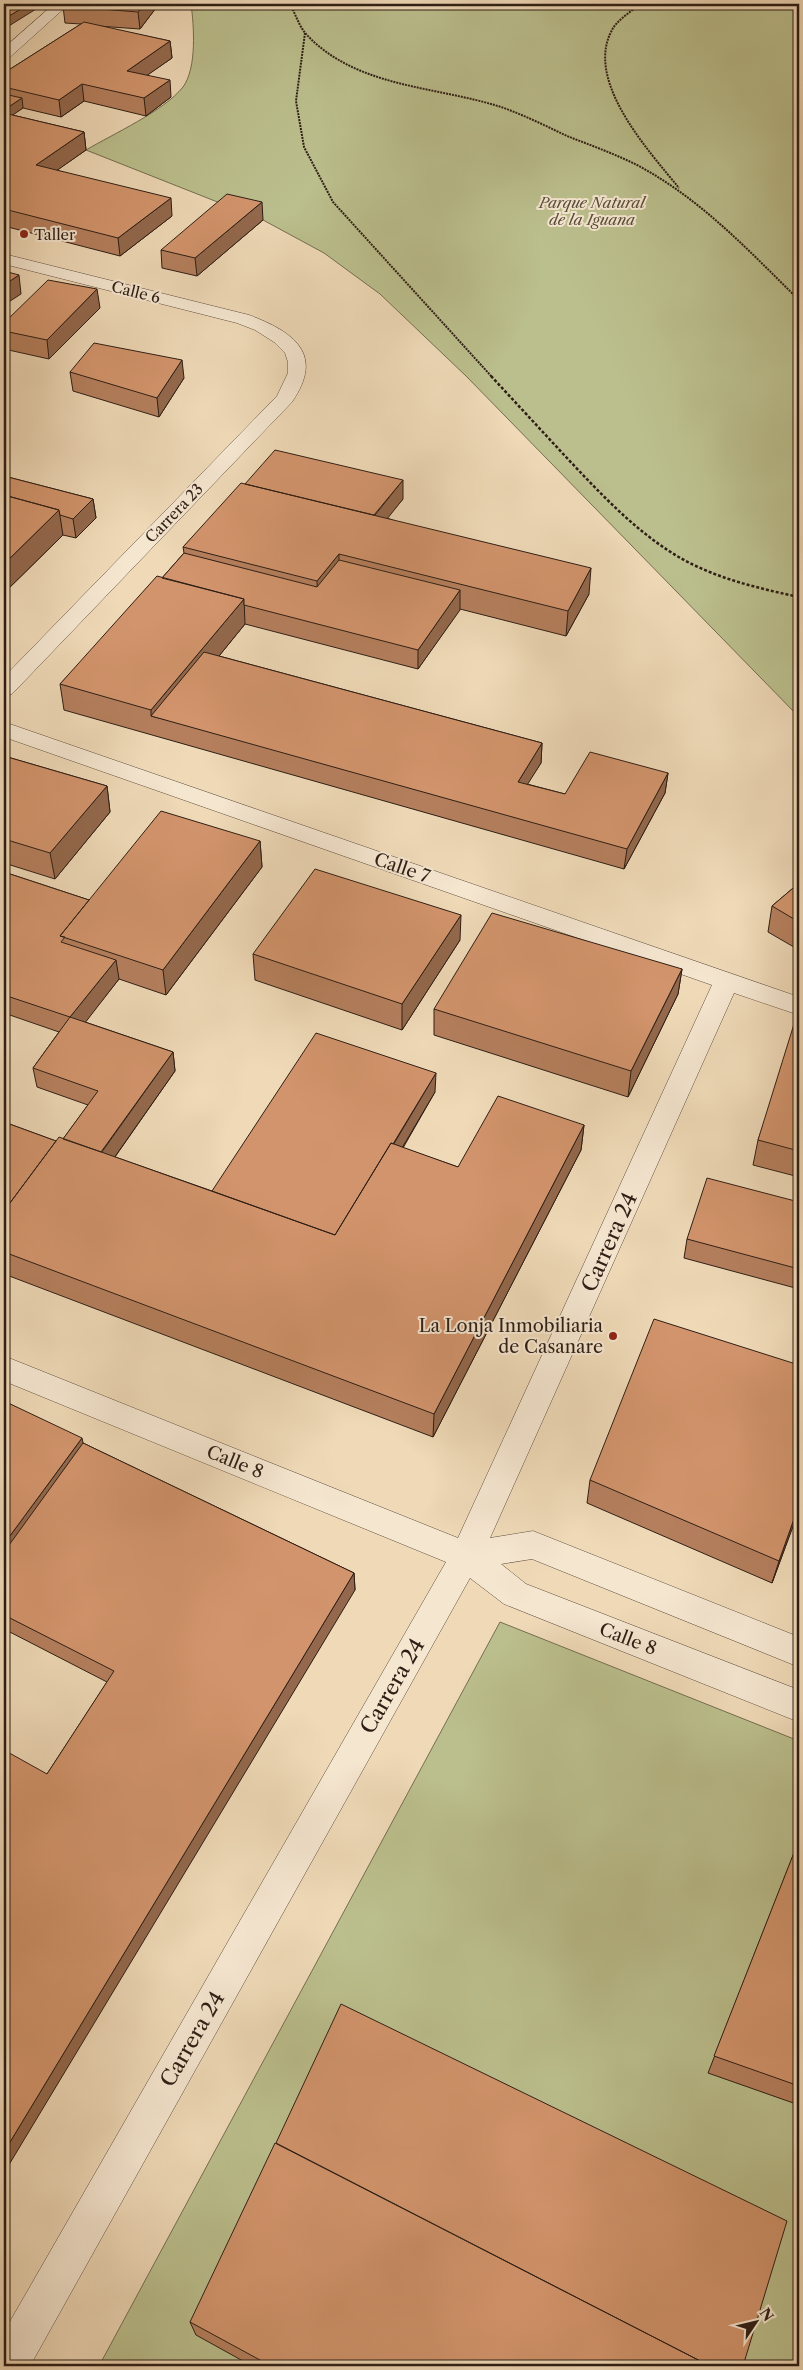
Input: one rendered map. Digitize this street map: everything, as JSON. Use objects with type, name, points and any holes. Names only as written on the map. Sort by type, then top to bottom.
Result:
[{"type":"street","points":[[4,55],[62,4]]},
{"type":"street","name":"Calle 6","points":[[4,259],[243,319],[268,328]]},
{"type":"street","name":"Carrera 23","points":[[4,689],[285,398],[297,373],[296,360],[286,342],[268,328]]},
{"type":"street","name":"Calle 7","points":[[4,729],[799,1006]]},
{"type":"street","name":"Carrera 24","points":[[7,2366],[466,1556],[727,981]]},
{"type":"street","name":"Calle 8","points":[[4,1368],[466,1556],[515,1594],[799,1706]]},
{"type":"street","points":[[466,1556],[533,1545],[799,1652]]},
{"type":"path","points":[[290,4],[305,33],[330,54],[360,71],[404,85],[455,94],[503,108],[636,165],[681,191],[724,226],[799,300]]},
{"type":"path","points":[[640,4],[612,29],[604,56],[612,88],[631,128],[681,191]]},
{"type":"path","points":[[305,33],[296,101],[304,147],[334,202],[511,398],[601,494],[643,532],[677,556],[713,574],[760,589],[799,597]]},
{"type":"green space","name":"Parque Natural de la Iguana","points":[[191,4],[799,4],[799,717],[466,376],[380,294],[324,253],[263,220],[86,150],[138,122],[164,105],[183,87],[191,69],[193,24]]},
{"type":"green space","points":[[500,1622],[799,1741],[799,2366],[99,2366]]},
{"type":"building","points":[[4,4],[29,4],[4,19]]},
{"type":"building","points":[[65,4],[145,4],[138,12],[63,6]]},
{"type":"building","points":[[84,22],[170,41],[127,71],[170,80],[144,98],[82,84],[59,100],[4,87],[4,73]]},
{"type":"building","points":[[4,94],[22,98],[4,110]]},
{"type":"building","points":[[4,113],[84,132],[36,165],[171,198],[118,238],[4,209]]},
{"type":"building","points":[[227,194],[262,202],[195,258],[161,250]]},
{"type":"building","points":[[4,271],[19,275],[4,285]]},
{"type":"building","points":[[48,280],[97,289],[47,340],[4,331],[4,323]]},
{"type":"building","points":[[94,343],[182,360],[157,398],[70,372]]},
{"type":"building","points":[[275,450],[403,480],[374,515],[245,484]]},
{"type":"building","points":[[4,476],[93,499],[73,519],[60,515],[59,510],[4,495]]},
{"type":"building","points":[[241,483],[591,568],[568,611],[339,554],[317,581],[183,547]]},
{"type":"building","points":[[4,495],[59,510],[4,564]]},
{"type":"building","points":[[184,553],[317,587],[339,560],[460,590],[418,650],[244,605],[244,599],[162,578]]},
{"type":"building","points":[[157,576],[244,599],[151,710],[60,684]]},
{"type":"building","points":[[204,652],[542,743],[518,782],[565,794],[590,752],[668,773],[627,849],[151,716]]},
{"type":"building","points":[[4,756],[107,786],[50,853],[4,839]]},
{"type":"building","points":[[161,811],[260,841],[163,970],[60,936]]},
{"type":"building","points":[[315,869],[461,915],[402,1004],[253,954]]},
{"type":"building","points":[[4,872],[89,900],[60,936],[65,937],[61,942],[116,960],[70,1017],[4,995]]},
{"type":"building","points":[[799,883],[799,922],[772,906]]},
{"type":"building","points":[[492,913],[682,969],[631,1071],[434,1009]]},
{"type":"building","points":[[70,1017],[173,1052],[101,1152],[63,1139],[98,1091],[33,1068]]},
{"type":"building","points":[[794,1024],[799,1025],[799,1151],[758,1140]]},
{"type":"building","points":[[316,1033],[436,1073],[335,1235],[212,1191]]},
{"type":"building","points":[[498,1096],[584,1125],[434,1414],[4,1252],[4,1211],[59,1137],[335,1235],[391,1143],[458,1167]]},
{"type":"building","points":[[4,1122],[56,1141],[4,1211]]},
{"type":"building","points":[[707,1178],[799,1202],[799,1269],[687,1239]]},
{"type":"building","points":[[654,1319],[799,1365],[799,1505],[779,1561],[590,1480]]},
{"type":"building","points":[[4,1401],[82,1438],[4,1544]]},
{"type":"building","points":[[83,1443],[354,1573],[4,2152],[4,1750],[47,1774],[114,1671],[4,1615],[4,1552]]},
{"type":"building","points":[[799,1840],[799,2086],[714,2056]]},
{"type":"building","points":[[341,2004],[787,2221],[743,2366],[710,2366],[276,2143]]},
{"type":"building","points":[[275,2143],[710,2366],[271,2366],[190,2322]]},
{"type":"place","name":"Taller","points":[[24,234]]},
{"type":"place","name":"La Lonja Inmobiliaria de Casanare","points":[[613,1336]]}]
